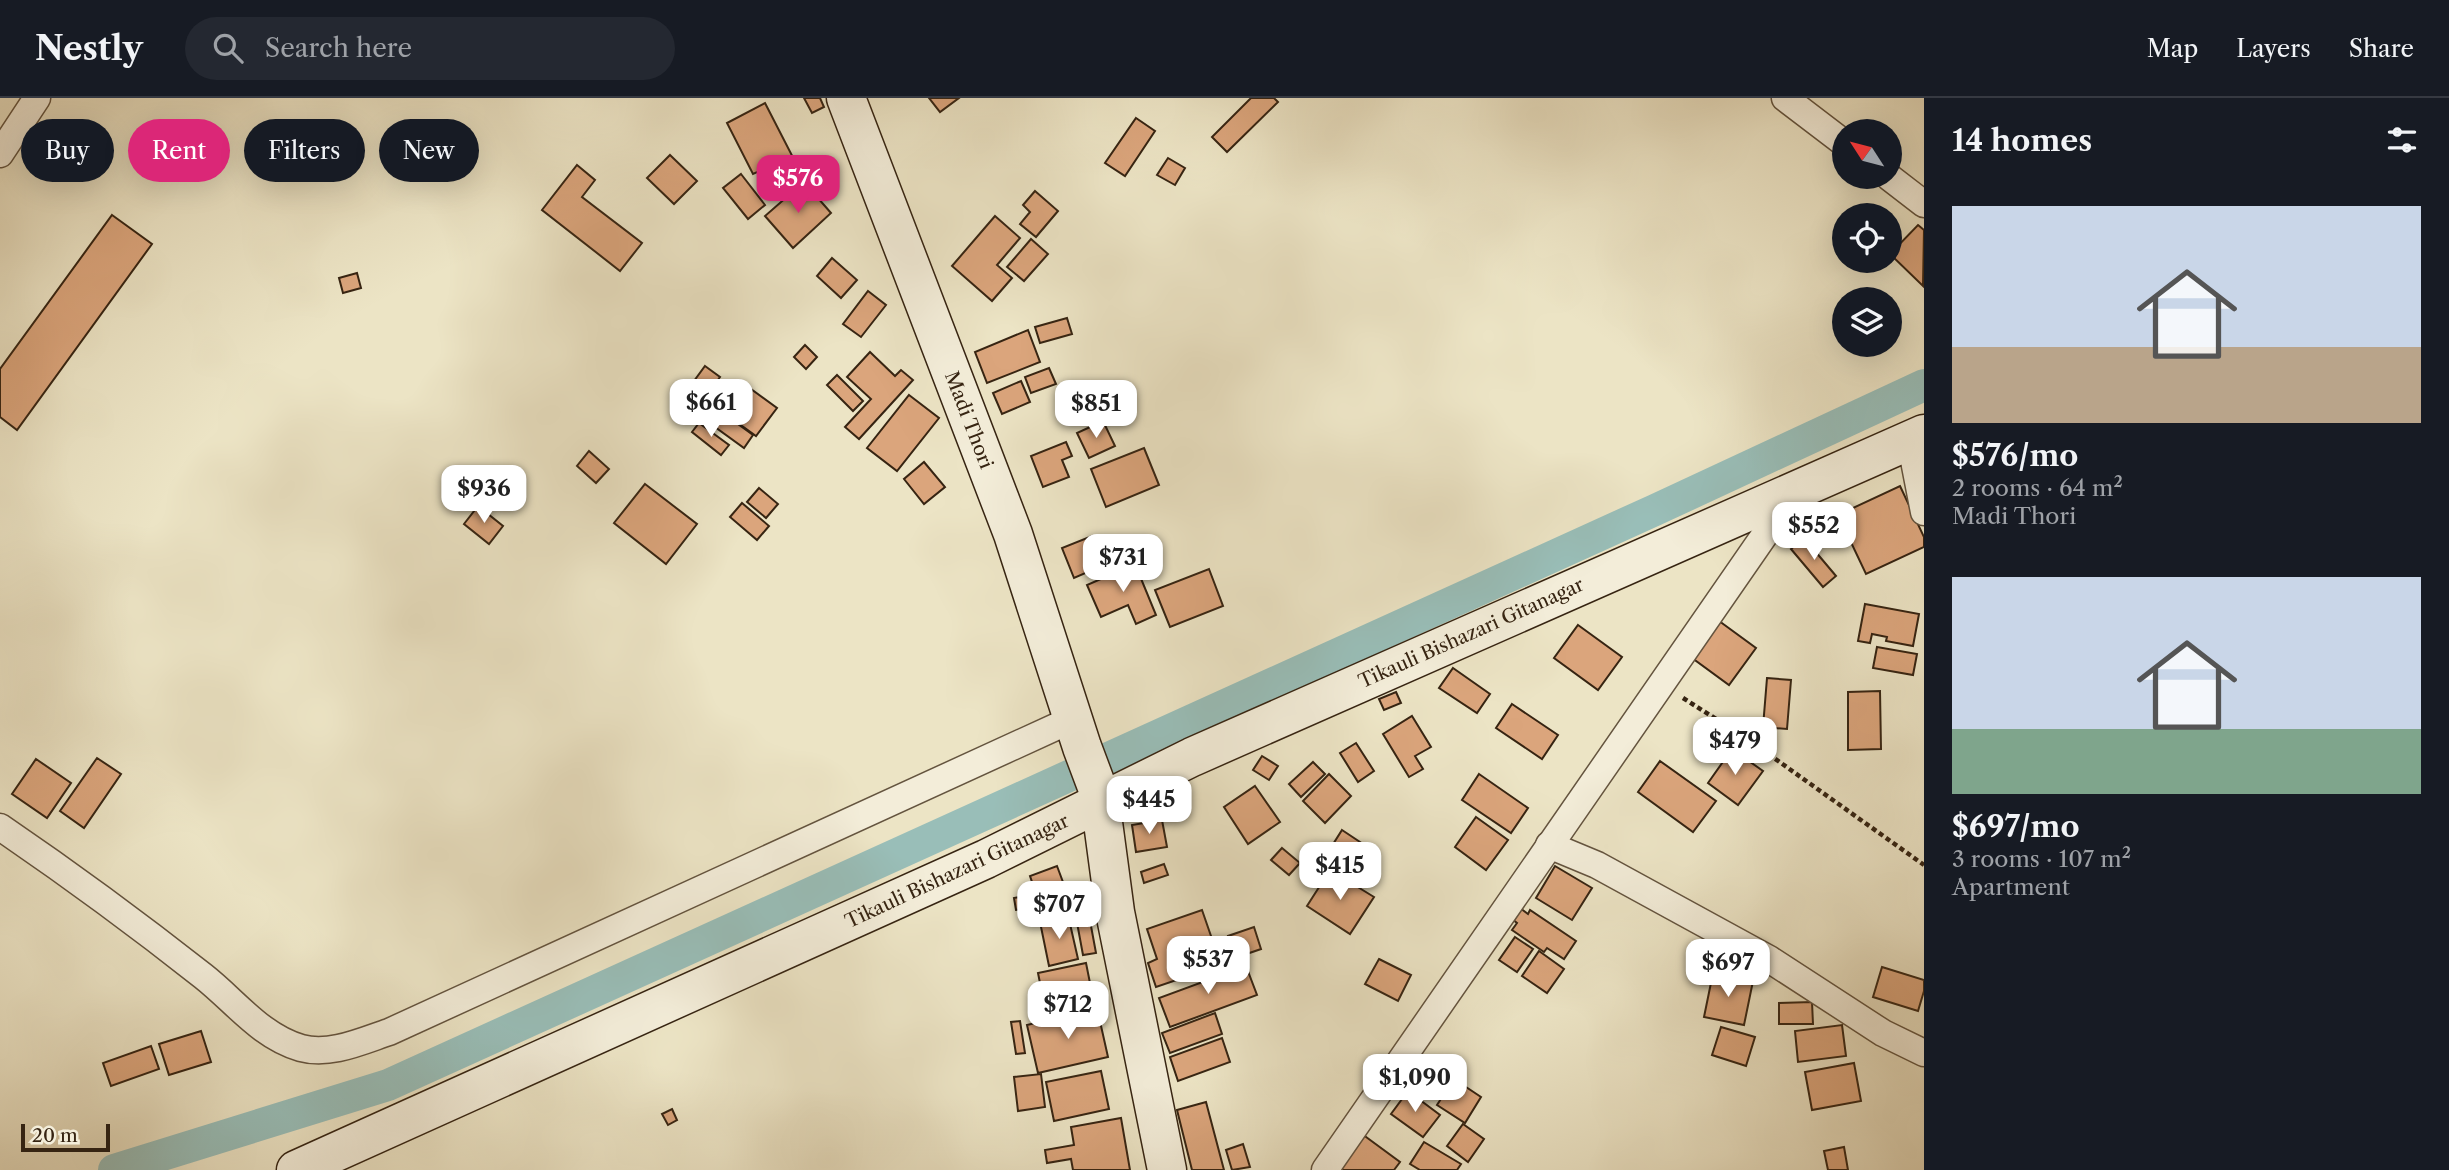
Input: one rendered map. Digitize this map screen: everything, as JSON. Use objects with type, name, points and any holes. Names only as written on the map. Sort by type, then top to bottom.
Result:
[{"type":"street","points":[[0,154],[37,98]]},
{"type":"street","name":"Madi Thori","points":[[846,98],[1013,534],[1077,733],[1102,800],[1115,912],[1167,1170]]},
{"type":"street","points":[[1785,98],[1832,134]]},
{"type":"street","points":[[1902,187],[1924,204]]},
{"type":"street","points":[[1917,437],[1924,512]]},
{"type":"street","name":"Tikauli Bishazari Gitanagar","points":[[296,1170],[986,859],[1192,757],[1917,437]]},
{"type":"street","points":[[1330,1168],[1549,845],[1796,489]]},
{"type":"street","points":[[0,827],[67,873],[205,978],[263,1031],[302,1048],[334,1049],[389,1032],[1077,733]]},
{"type":"street","points":[[1549,845],[1597,865],[1756,952],[1883,1033],[1924,1053]]},
{"type":"path","points":[[1661,684],[1746,738],[1924,865]]},
{"type":"building","points":[[804,98],[820,98],[824,107],[812,113]]},
{"type":"building","points":[[929,98],[959,98],[940,112]]},
{"type":"building","points":[[1251,98],[1274,98],[1278,102],[1227,152],[1212,137]]},
{"type":"building","points":[[765,103],[802,175],[774,189],[764,169],[753,174],[727,123]]},
{"type":"building","points":[[1136,118],[1155,131],[1125,176],[1105,163]]},
{"type":"building","points":[[670,155],[697,181],[674,204],[647,178]]},
{"type":"building","points":[[1168,158],[1185,168],[1175,185],[1157,175]]},
{"type":"building","points":[[577,165],[595,180],[582,197],[642,243],[620,271],[542,210]]},
{"type":"building","points":[[741,174],[765,205],[748,219],[723,188]]},
{"type":"building","points":[[804,182],[831,213],[793,248],[765,216]]},
{"type":"building","points":[[1035,191],[1058,211],[1036,237],[1020,224],[1030,212],[1023,205]]},
{"type":"building","points":[[112,215],[152,244],[17,430],[0,417],[0,369]]},
{"type":"building","points":[[995,216],[1020,238],[997,265],[1012,278],[992,301],[952,266]]},
{"type":"building","points":[[1918,225],[1924,230],[1923,286],[1902,266],[1902,242]]},
{"type":"building","points":[[1031,239],[1048,254],[1024,281],[1007,267]]},
{"type":"building","points":[[832,258],[857,280],[841,298],[817,276]]},
{"type":"building","points":[[357,273],[361,288],[343,293],[339,278]]},
{"type":"building","points":[[868,291],[886,305],[861,337],[843,324]]},
{"type":"building","points":[[1067,318],[1072,334],[1040,343],[1035,327]]},
{"type":"building","points":[[1028,330],[1040,362],[987,383],[975,352]]},
{"type":"building","points":[[805,345],[817,357],[806,369],[794,357]]},
{"type":"building","points":[[870,352],[895,376],[901,370],[913,380],[859,439],[845,427],[871,399],[847,377]]},
{"type":"building","points":[[705,366],[720,377],[709,392],[694,381]]},
{"type":"building","points":[[1049,368],[1056,384],[1031,393],[1025,377]]},
{"type":"building","points":[[837,375],[863,401],[853,411],[827,385]]},
{"type":"building","points":[[740,381],[777,408],[756,436],[727,415],[734,405],[727,399]]},
{"type":"building","points":[[1021,381],[1030,402],[1002,414],[993,393]]},
{"type":"building","points":[[909,395],[939,418],[897,471],[867,448]]},
{"type":"building","points":[[713,406],[753,435],[744,448],[704,419]]},
{"type":"building","points":[[1103,421],[1115,446],[1089,458],[1077,433]]},
{"type":"building","points":[[699,423],[729,445],[721,455],[692,432]]},
{"type":"building","points":[[1066,442],[1072,456],[1062,460],[1069,477],[1043,487],[1031,456]]},
{"type":"building","points":[[1144,448],[1159,485],[1106,507],[1091,469]]},
{"type":"building","points":[[589,451],[609,469],[596,483],[577,466]]},
{"type":"building","points":[[924,462],[945,487],[924,504],[904,479]]},
{"type":"building","points":[[645,484],[697,524],[666,564],[614,523]]},
{"type":"building","points":[[1900,486],[1924,537],[1924,547],[1866,574],[1838,515]]},
{"type":"building","points":[[759,488],[778,504],[766,518],[747,502]]},
{"type":"building","points":[[742,503],[769,526],[757,540],[730,517]]},
{"type":"building","points":[[478,506],[503,526],[489,544],[464,524]]},
{"type":"building","points":[[1092,536],[1104,565],[1074,578],[1062,548]]},
{"type":"building","points":[[1804,538],[1836,576],[1823,587],[1791,549]]},
{"type":"building","points":[[1135,564],[1156,615],[1136,624],[1128,605],[1101,617],[1087,585]]},
{"type":"building","points":[[1209,569],[1223,606],[1170,627],[1155,590]]},
{"type":"building","points":[[1865,604],[1919,614],[1913,646],[1886,641],[1887,637],[1872,634],[1870,643],[1858,641]]},
{"type":"building","points":[[1715,618],[1756,648],[1729,685],[1688,655]]},
{"type":"building","points":[[1578,625],[1622,657],[1598,690],[1554,658]]},
{"type":"building","points":[[1877,647],[1917,654],[1913,675],[1873,668]]},
{"type":"building","points":[[1453,668],[1490,694],[1477,713],[1439,688]]},
{"type":"building","points":[[1767,678],[1791,680],[1787,729],[1763,727]]},
{"type":"building","points":[[1880,691],[1881,749],[1848,750],[1848,692]]},
{"type":"building","points":[[1396,692],[1401,703],[1384,710],[1379,699]]},
{"type":"building","points":[[1512,704],[1558,735],[1542,759],[1496,728]]},
{"type":"building","points":[[1412,716],[1431,747],[1415,756],[1423,769],[1409,777],[1383,734]]},
{"type":"building","points":[[1356,743],[1374,771],[1358,782],[1340,753]]},
{"type":"building","points":[[1732,749],[1763,771],[1738,805],[1708,783]]},
{"type":"building","points":[[1262,756],[1278,766],[1269,780],[1253,770]]},
{"type":"building","points":[[97,758],[121,774],[84,828],[60,811]]},
{"type":"building","points":[[36,759],[71,783],[47,818],[12,794]]},
{"type":"building","points":[[1660,761],[1716,801],[1693,832],[1638,792]]},
{"type":"building","points":[[1313,762],[1325,774],[1301,797],[1289,784]]},
{"type":"building","points":[[1329,774],[1351,796],[1325,823],[1303,801]]},
{"type":"building","points":[[1479,774],[1528,808],[1511,833],[1462,800]]},
{"type":"building","points":[[1255,786],[1280,822],[1248,844],[1224,807]]},
{"type":"building","points":[[1476,817],[1508,840],[1486,870],[1455,847]]},
{"type":"building","points":[[1162,820],[1167,847],[1136,852],[1132,825]]},
{"type":"building","points":[[1342,830],[1378,854],[1360,880],[1325,857]]},
{"type":"building","points":[[1282,848],[1300,863],[1289,875],[1271,860]]},
{"type":"building","points":[[1164,864],[1168,875],[1144,883],[1141,872]]},
{"type":"building","points":[[1057,866],[1070,901],[1042,911],[1030,876]]},
{"type":"building","points":[[1555,866],[1592,888],[1572,920],[1536,898]]},
{"type":"building","points":[[1330,870],[1374,897],[1350,934],[1307,906]]},
{"type":"building","points":[[1031,895],[1033,908],[1016,910],[1014,898]]},
{"type":"building","points":[[1086,899],[1096,953],[1083,955],[1073,901]]},
{"type":"building","points":[[1520,908],[1528,914],[1530,910],[1576,941],[1564,959],[1547,948],[1544,952],[1512,930],[1517,923],[1512,919]]},
{"type":"building","points":[[1202,910],[1221,965],[1156,987],[1148,963],[1157,959],[1147,929]]},
{"type":"building","points":[[1068,915],[1078,959],[1049,966],[1040,922]]},
{"type":"building","points":[[1254,927],[1261,949],[1235,958],[1228,936]]},
{"type":"building","points":[[1515,937],[1533,949],[1517,972],[1499,960]]},
{"type":"building","points":[[1539,951],[1564,969],[1547,993],[1522,976]]},
{"type":"building","points":[[1379,959],[1411,975],[1398,1001],[1365,984]]},
{"type":"building","points":[[1086,963],[1090,983],[1042,993],[1038,973]]},
{"type":"building","points":[[1246,966],[1257,995],[1170,1027],[1159,998]]},
{"type":"building","points":[[1882,967],[1924,980],[1918,1011],[1873,997]]},
{"type":"building","points":[[1713,973],[1753,981],[1744,1025],[1704,1017]]},
{"type":"building","points":[[1093,988],[1096,1003],[1041,1014],[1038,997]]},
{"type":"building","points":[[1812,1002],[1813,1024],[1779,1024],[1779,1003]]},
{"type":"building","points":[[1097,1008],[1108,1057],[1038,1073],[1027,1025]]},
{"type":"building","points":[[1215,1013],[1222,1034],[1170,1053],[1162,1033]]},
{"type":"building","points":[[1020,1021],[1025,1053],[1016,1054],[1011,1022]]},
{"type":"building","points":[[1842,1025],[1846,1056],[1798,1062],[1795,1031]]},
{"type":"building","points":[[1721,1027],[1755,1037],[1746,1066],[1712,1055]]},
{"type":"building","points":[[201,1031],[211,1062],[169,1075],[159,1044]]},
{"type":"building","points":[[1222,1038],[1230,1062],[1178,1081],[1170,1057]]},
{"type":"building","points":[[151,1046],[159,1069],[111,1086],[103,1063]]},
{"type":"building","points":[[1429,1059],[1446,1069],[1429,1097],[1412,1086]]},
{"type":"building","points":[[1854,1063],[1861,1101],[1812,1110],[1805,1072]]},
{"type":"building","points":[[1101,1071],[1109,1109],[1054,1121],[1046,1082]]},
{"type":"building","points":[[1041,1074],[1045,1107],[1018,1111],[1014,1077]]},
{"type":"building","points":[[1454,1079],[1481,1097],[1465,1123],[1437,1105]]},
{"type":"building","points":[[1408,1091],[1440,1115],[1423,1137],[1391,1114]]},
{"type":"building","points":[[1206,1102],[1224,1170],[1192,1170],[1177,1110]]},
{"type":"building","points":[[672,1109],[677,1120],[668,1125],[662,1114]]},
{"type":"building","points":[[1121,1118],[1130,1170],[1073,1170],[1071,1159],[1047,1163],[1045,1150],[1074,1145],[1071,1127]]},
{"type":"building","points":[[1463,1124],[1484,1139],[1468,1162],[1447,1146]]},
{"type":"building","points":[[1362,1134],[1400,1162],[1394,1170],[1343,1170],[1339,1167]]},
{"type":"building","points":[[1424,1142],[1461,1164],[1457,1170],[1420,1170],[1410,1164]]},
{"type":"building","points":[[1243,1144],[1250,1167],[1232,1170],[1226,1150]]},
{"type":"building","points":[[1844,1147],[1848,1170],[1828,1170],[1824,1151]]},
{"type":"waterway","points":[[114,1170],[388,1085],[1655,510],[1924,385]]}]
